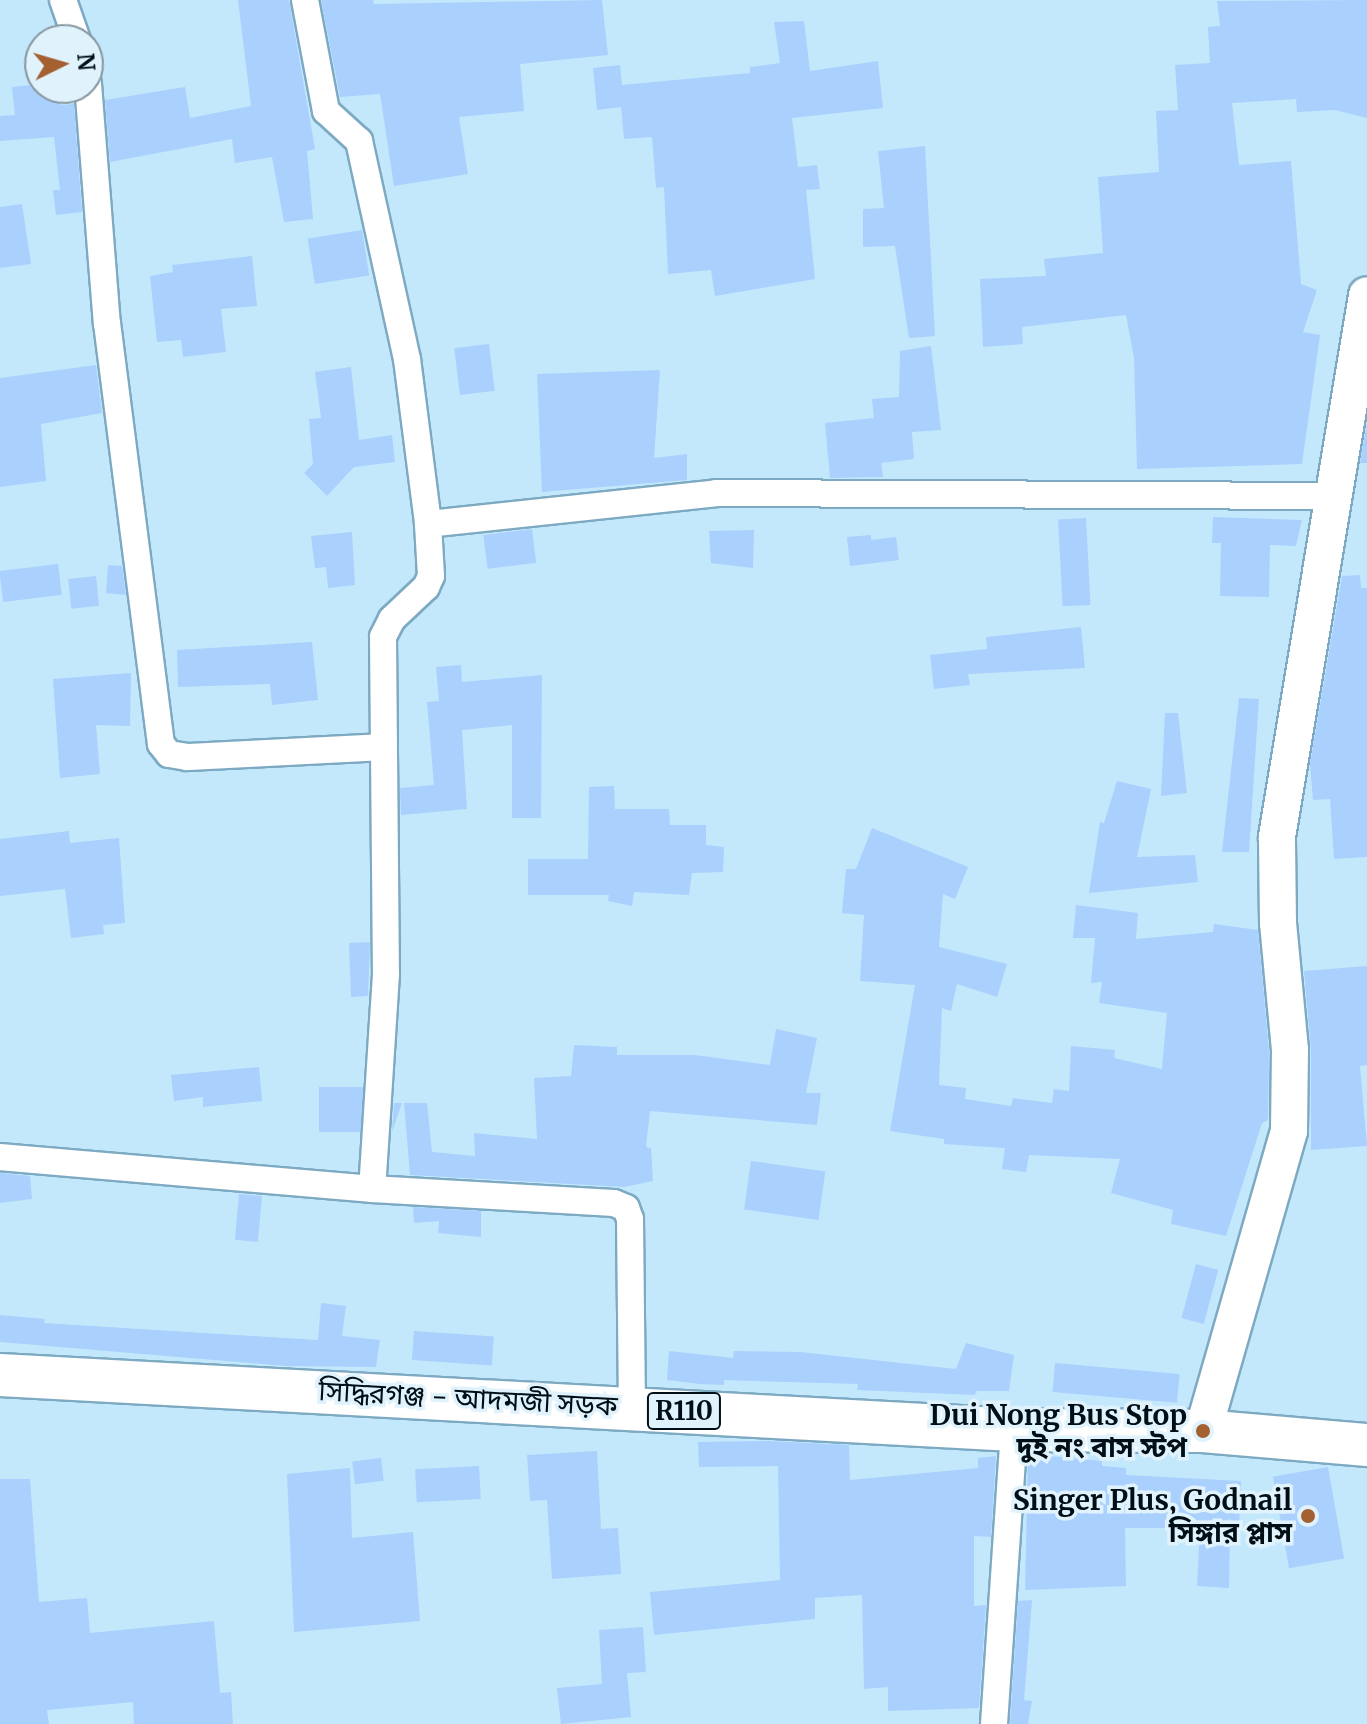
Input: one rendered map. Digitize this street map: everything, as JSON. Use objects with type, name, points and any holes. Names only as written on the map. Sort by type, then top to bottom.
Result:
[{"type":"main road","name":"সিদ্ধিরগঞ্জ - আদমজী সড়ক","points":[[0,1375],[1014,1430],[1203,1431],[1367,1445]]},
{"type":"street","points":[[63,0],[71,24]]},
{"type":"street","points":[[305,0],[326,111],[359,141],[407,359],[428,524],[431,576],[426,587],[392,619],[383,637],[386,974],[372,1189]]},
{"type":"street","points":[[90,104],[107,323],[161,744],[169,754],[187,757],[382,747]]},
{"type":"street","points":[[1203,1431],[1289,1131],[1290,1050],[1278,923],[1277,837],[1329,496],[1367,295]]},
{"type":"street","points":[[428,524],[716,493],[1329,496]]},
{"type":"street","points":[[0,1157],[626,1208],[630,1219],[632,1408]]},
{"type":"street","points":[[994,1724],[1014,1430]]},
{"type":"building","points":[[238,0],[289,0],[315,149],[307,151],[313,219],[284,222],[272,157],[235,163],[232,139],[110,162],[105,100],[185,87],[190,118],[251,106]]},
{"type":"building","points":[[321,0],[373,0],[374,4],[602,0],[608,55],[520,64],[524,111],[459,117],[468,174],[394,186],[380,94],[340,97]]},
{"type":"building","points":[[1367,0],[1367,118],[1335,110],[1297,112],[1296,99],[1232,103],[1239,165],[1291,161],[1301,284],[1317,290],[1303,332],[1320,335],[1302,464],[1137,469],[1134,358],[1126,315],[1022,327],[1023,344],[983,347],[980,279],[1046,276],[1044,259],[1103,253],[1098,177],[1159,172],[1156,111],[1178,110],[1175,65],[1210,63],[1208,27],[1220,26],[1217,1]]},
{"type":"building","points":[[804,21],[810,71],[878,61],[883,108],[792,118],[798,167],[817,165],[820,189],[806,190],[815,279],[715,296],[711,270],[668,274],[664,187],[656,188],[652,137],[624,139],[621,107],[597,110],[593,68],[620,65],[622,85],[750,73],[750,67],[780,63],[774,22]]},
{"type":"building","points":[[24,86],[24,104],[74,104],[82,212],[56,215],[53,190],[60,190],[54,137],[0,141],[0,116],[15,115],[12,87]]},
{"type":"building","points":[[925,146],[935,336],[909,338],[895,246],[863,247],[863,209],[884,208],[878,151]]},
{"type":"building","points":[[22,204],[31,264],[0,268],[0,207]]},
{"type":"building","points":[[362,230],[369,275],[315,284],[308,239]]},
{"type":"building","points":[[252,256],[257,306],[221,309],[226,352],[183,357],[181,340],[157,342],[150,276],[173,272],[172,265]]},
{"type":"building","points":[[489,344],[495,391],[460,395],[454,348]]},
{"type":"building","points":[[931,346],[941,430],[912,432],[914,459],[881,463],[883,477],[830,478],[825,423],[874,418],[872,399],[899,397],[900,351]]},
{"type":"building","points":[[96,365],[102,413],[41,424],[46,481],[0,487],[0,378]]},
{"type":"building","points":[[351,367],[359,440],[392,435],[395,462],[354,467],[327,496],[304,473],[313,464],[309,419],[321,418],[315,372]]},
{"type":"building","points":[[660,370],[654,458],[687,454],[687,480],[542,492],[537,374]]},
{"type":"building","points":[[1367,423],[1367,463],[1360,463]]},
{"type":"building","points":[[1213,517],[1302,520],[1296,546],[1270,545],[1269,597],[1220,596],[1221,543],[1212,543]]},
{"type":"building","points":[[1086,518],[1091,605],[1063,606],[1058,519]]},
{"type":"building","points":[[532,529],[536,563],[488,569],[483,535]]},
{"type":"building","points":[[754,530],[753,568],[711,563],[709,531]]},
{"type":"building","points":[[352,532],[355,585],[328,588],[326,567],[315,568],[311,536]]},
{"type":"building","points":[[871,535],[871,540],[896,537],[899,560],[850,566],[847,537]]},
{"type":"building","points":[[58,564],[62,595],[3,602],[0,571]]},
{"type":"building","points":[[108,565],[122,566],[126,595],[106,593]]},
{"type":"building","points":[[1360,575],[1361,588],[1367,588],[1367,857],[1334,859],[1330,799],[1313,800],[1310,764],[1342,576]]},
{"type":"building","points":[[96,576],[99,606],[71,609],[68,579]]},
{"type":"building","points":[[1081,627],[1085,668],[968,674],[970,685],[934,689],[930,655],[987,649],[986,637]]},
{"type":"building","points":[[312,642],[318,700],[272,705],[270,684],[178,687],[177,650]]},
{"type":"building","points":[[461,665],[462,682],[542,675],[541,818],[512,818],[512,725],[462,730],[467,809],[401,815],[400,788],[434,785],[427,702],[439,701],[436,667]]},
{"type":"building","points":[[131,673],[130,726],[96,725],[100,774],[60,778],[53,679]]},
{"type":"building","points":[[1239,698],[1259,699],[1249,852],[1222,852]]},
{"type":"building","points":[[1165,713],[1178,713],[1187,793],[1161,796]]},
{"type":"building","points":[[1117,781],[1151,789],[1137,857],[1195,855],[1198,882],[1089,893],[1100,822],[1104,823]]},
{"type":"building","points":[[614,786],[615,809],[669,809],[670,825],[706,825],[706,845],[724,847],[723,872],[692,873],[689,895],[634,892],[632,906],[608,901],[609,895],[528,895],[528,859],[588,859],[589,787]]},
{"type":"building","points":[[872,828],[968,867],[955,899],[943,894],[939,947],[1007,964],[997,997],[957,984],[951,1011],[942,1008],[939,1085],[966,1088],[965,1099],[1011,1106],[1013,1098],[1052,1103],[1054,1089],[1069,1091],[1071,1046],[1115,1050],[1114,1058],[1162,1069],[1167,1013],[1099,1003],[1102,982],[1091,983],[1095,938],[1073,938],[1076,905],[1138,913],[1136,939],[1213,932],[1214,924],[1258,930],[1269,1051],[1268,1120],[1262,1123],[1226,1236],[1171,1224],[1173,1210],[1111,1193],[1120,1159],[1029,1155],[1026,1172],[1002,1169],[1005,1148],[944,1144],[944,1139],[890,1131],[915,985],[860,981],[864,915],[842,913],[846,869],[856,869]]},
{"type":"building","points":[[69,831],[70,843],[119,838],[125,923],[103,925],[104,934],[71,938],[65,889],[0,896],[0,839]]},
{"type":"building","points":[[370,942],[368,996],[351,997],[349,943]]},
{"type":"building","points":[[1367,966],[1367,1065],[1360,1066],[1367,1146],[1311,1150],[1311,1050],[1304,971]]},
{"type":"building","points":[[776,1029],[817,1038],[806,1093],[821,1093],[817,1125],[650,1111],[646,1147],[651,1148],[653,1181],[624,1187],[410,1175],[404,1103],[427,1103],[432,1152],[475,1156],[474,1133],[537,1139],[534,1078],[571,1076],[574,1045],[617,1047],[617,1055],[695,1055],[770,1065]]},
{"type":"building","points":[[259,1067],[262,1101],[203,1107],[203,1097],[174,1101],[171,1075]]},
{"type":"building","points":[[319,1087],[363,1087],[363,1132],[319,1132]]},
{"type":"building","points":[[394,1103],[402,1103],[392,1132]]},
{"type":"building","points":[[751,1161],[825,1171],[818,1220],[744,1210]]},
{"type":"building","points":[[0,1173],[30,1176],[32,1199],[0,1203]]},
{"type":"building","points":[[239,1194],[262,1196],[258,1242],[235,1240]]},
{"type":"building","points":[[413,1207],[481,1211],[481,1237],[438,1233],[439,1221],[414,1223]]},
{"type":"building","points":[[1196,1264],[1218,1270],[1204,1324],[1182,1318]]},
{"type":"building","points":[[321,1303],[346,1306],[342,1336],[380,1340],[376,1367],[286,1366],[0,1342],[0,1315],[45,1319],[44,1323],[318,1340]]},
{"type":"building","points":[[414,1331],[494,1337],[492,1366],[412,1360]]},
{"type":"building","points":[[966,1343],[1014,1355],[1009,1391],[976,1391],[975,1395],[857,1390],[858,1384],[724,1380],[724,1385],[667,1380],[669,1351],[733,1358],[734,1351],[800,1352],[956,1369]]},
{"type":"building","points":[[1055,1363],[1180,1374],[1177,1403],[1052,1392]]},
{"type":"building","points":[[769,1441],[849,1445],[850,1480],[978,1468],[978,1458],[996,1456],[991,1537],[974,1536],[974,1606],[986,1605],[979,1708],[888,1711],[888,1687],[864,1689],[862,1595],[815,1598],[815,1619],[654,1635],[650,1592],[780,1580],[778,1466],[699,1467],[698,1442]]},
{"type":"building","points":[[597,1451],[601,1529],[618,1528],[621,1574],[552,1579],[547,1500],[530,1501],[527,1455]]},
{"type":"building","points":[[1028,1454],[1102,1461],[1102,1466],[1126,1468],[1126,1475],[1241,1481],[1239,1528],[1230,1528],[1229,1588],[1197,1586],[1200,1528],[1125,1528],[1126,1586],[1025,1590]]},
{"type":"building","points":[[381,1458],[384,1481],[355,1484],[352,1462]]},
{"type":"building","points":[[479,1466],[481,1499],[417,1502],[415,1469]]},
{"type":"building","name":"Singer Plus, Godnail সিঙ্গার প্লাস","points":[[1328,1467],[1344,1559],[1289,1568],[1273,1477]]},
{"type":"building","points":[[350,1468],[352,1538],[413,1532],[420,1621],[294,1632],[287,1474]]},
{"type":"building","points":[[0,1479],[30,1479],[39,1602],[87,1598],[90,1633],[214,1621],[220,1693],[231,1692],[233,1724],[134,1724],[133,1702],[47,1710],[49,1724],[0,1724]]},
{"type":"building","points":[[1032,1600],[1024,1700],[1032,1701],[1028,1724],[1010,1724],[1018,1601]]},
{"type":"building","points":[[643,1627],[646,1672],[627,1673],[631,1717],[561,1724],[557,1688],[602,1684],[599,1630]]},
{"type":"place","name":"Dui Nong Bus Stop দুই নং বাস স্টপ","points":[[1203,1431]]},
{"type":"place","name":"Singer Plus, Godnail সিঙ্গার প্লাস","points":[[1308,1516]]}]
